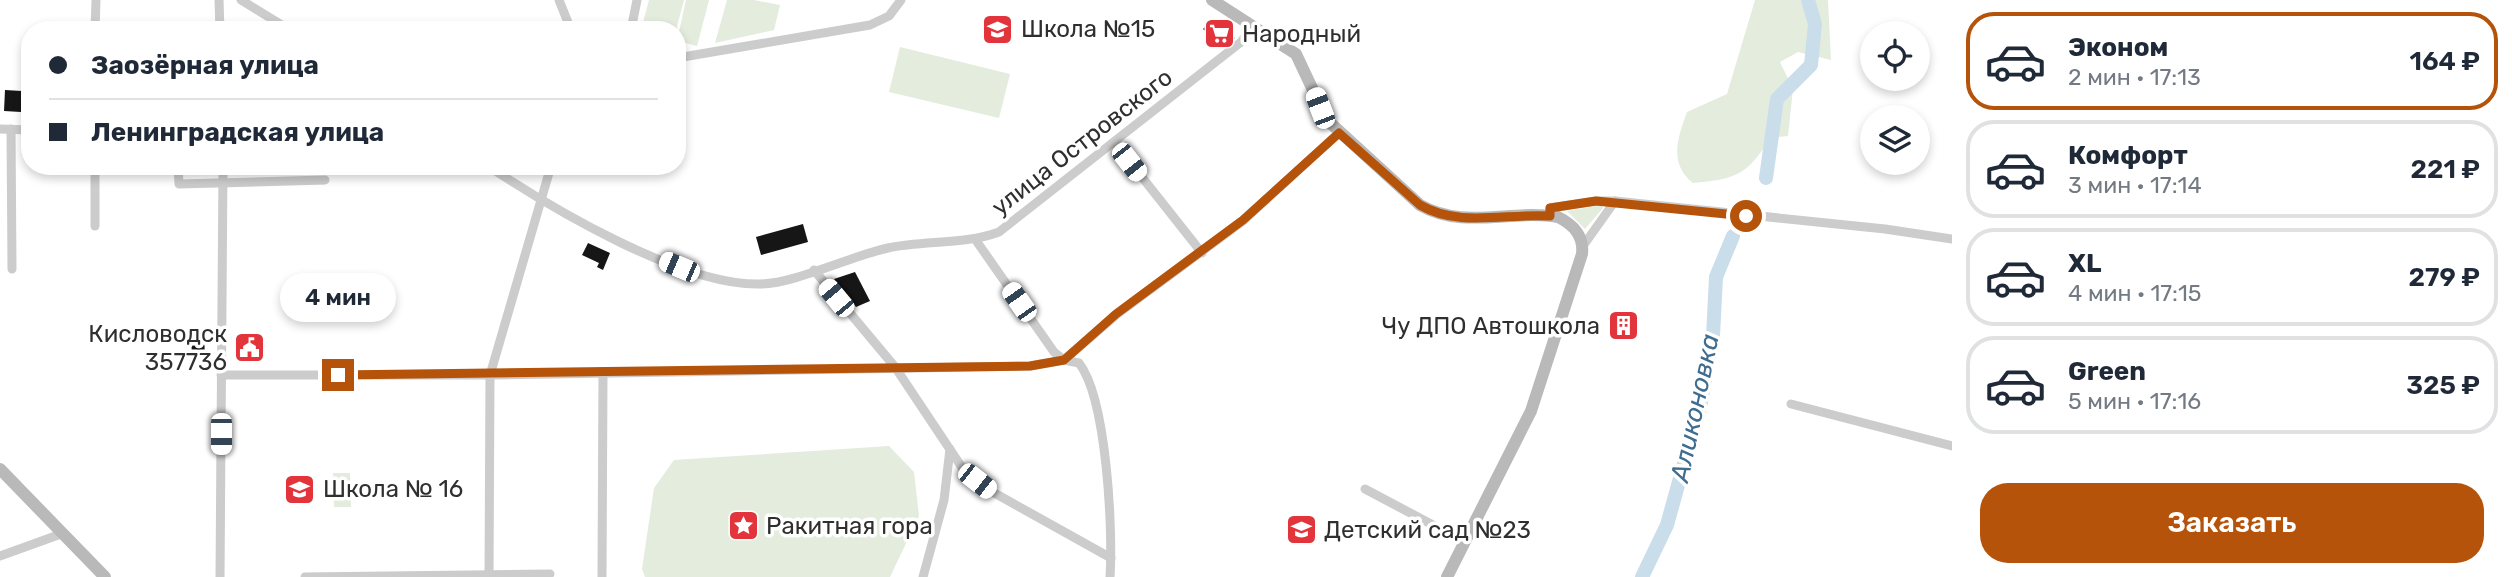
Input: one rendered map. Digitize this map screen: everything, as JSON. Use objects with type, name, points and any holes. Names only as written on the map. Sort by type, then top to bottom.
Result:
[{"type":"main road","points":[[1212,0],[1251,28],[1296,54],[1320,108],[1339,133],[1400,189],[1435,213],[1479,218],[1550,216],[1568,222],[1576,230],[1583,246],[1541,388],[1447,577]]},
{"type":"main road","points":[[0,469],[105,577]]},
{"type":"street","points":[[95,21],[96,0]]},
{"type":"street","points":[[219,0],[220,21]]},
{"type":"street","points":[[241,0],[275,21]]},
{"type":"street","points":[[559,0],[567,21]]},
{"type":"street","points":[[633,21],[637,0]]},
{"type":"street","points":[[686,56],[870,25],[889,16],[901,0]]},
{"type":"street","name":"улица Островского","points":[[503,175],[542,199],[659,259],[722,280],[762,285],[887,248],[975,239],[999,232],[1241,42],[1251,28]]},
{"type":"street","points":[[0,129],[21,130]]},
{"type":"street","points":[[11,129],[12,269]]},
{"type":"street","points":[[1064,360],[1116,314],[1202,253],[1339,133]]},
{"type":"street","points":[[1115,143],[1202,253]]},
{"type":"street","points":[[95,175],[95,226]]},
{"type":"street","points":[[178,175],[179,184],[325,180]]},
{"type":"street","points":[[220,577],[223,175]]},
{"type":"street","points":[[489,575],[490,375],[549,175]]},
{"type":"street","points":[[1583,246],[1615,201]]},
{"type":"street","points":[[1550,216],[1550,208],[1615,201],[1872,227],[1952,239]]},
{"type":"street","points":[[975,239],[1054,352],[1064,360]]},
{"type":"street","points":[[814,270],[895,367],[965,472],[989,490],[1111,558]]},
{"type":"street","points":[[221,375],[490,375],[1030,366],[1064,360],[1079,363],[1098,412],[1111,558],[1110,577]]},
{"type":"street","points":[[602,577],[603,372]]},
{"type":"street","points":[[1791,404],[1952,446]]},
{"type":"street","points":[[923,577],[944,500],[950,449]]},
{"type":"street","points":[[1365,489],[1465,542]]},
{"type":"street","points":[[0,556],[61,534]]},
{"type":"street","points":[[305,577],[550,574]]},
{"type":"green space","points":[[649,0],[684,0],[678,21],[643,21]]},
{"type":"green space","points":[[686,0],[709,0],[697,46],[686,43],[686,21],[681,21]]},
{"type":"green space","points":[[727,0],[754,0],[780,5],[774,30],[715,43]]},
{"type":"green space","points":[[1755,0],[1828,0],[1831,60],[1798,52],[1780,62],[1793,89],[1788,136],[1770,138],[1747,168],[1739,173],[1720,180],[1693,183],[1680,167],[1677,149],[1687,112],[1727,94]]},
{"type":"green space","points":[[900,47],[1010,74],[999,118],[889,92]]},
{"type":"green space","points":[[1601,205],[1603,208],[1585,229],[1567,211]]},
{"type":"green space","points":[[889,446],[914,472],[919,516],[890,577],[645,577],[642,569],[654,488],[674,460]]},
{"type":"green space","points":[[333,473],[350,473],[351,507],[334,507]]},
{"type":"building","name":"Народный","points":[[1213,19],[1235,38],[1224,47],[1203,29]]},
{"type":"building","points":[[5,90],[21,91],[21,112],[4,111]]},
{"type":"building","points":[[803,224],[808,242],[761,255],[756,237]]},
{"type":"building","points":[[588,243],[610,253],[603,270],[597,267],[599,263],[582,255]]},
{"type":"building","points":[[855,272],[870,301],[856,307],[834,279]]},
{"type":"building","name":"Чу ДПО Автошкола","points":[[1620,315],[1634,322],[1626,336],[1613,330]]},
{"type":"building","points":[[191,334],[204,334],[205,358],[192,358]]},
{"type":"waterway","name":"Аликоновка","points":[[1766,178],[1777,99],[1811,65],[1815,24],[1808,0]]},
{"type":"waterway","name":"Аликоновка","points":[[1642,577],[1667,525],[1701,402],[1713,336],[1716,277],[1733,236]]},
{"type":"place","name":"Школа №15","points":[[998,29]]},
{"type":"place","name":"Народный","points":[[1219,34]]},
{"type":"place","name":"Чу ДПО Автошкола","points":[[1623,326]]},
{"type":"place","name":"Кисловодск 357736","points":[[250,348]]},
{"type":"place","name":"Школа № 16","points":[[300,489]]},
{"type":"place","name":"Ракитная гора","points":[[743,526]]},
{"type":"place","name":"Детский сад №23","points":[[1301,530]]},
{"type":"route","points":[[338,375],[1030,366],[1064,360],[1116,314],[1202,253],[1243,220],[1339,133],[1400,189],[1435,213],[1479,218],[1550,216],[1550,208],[1615,201],[1746,216]]}]
